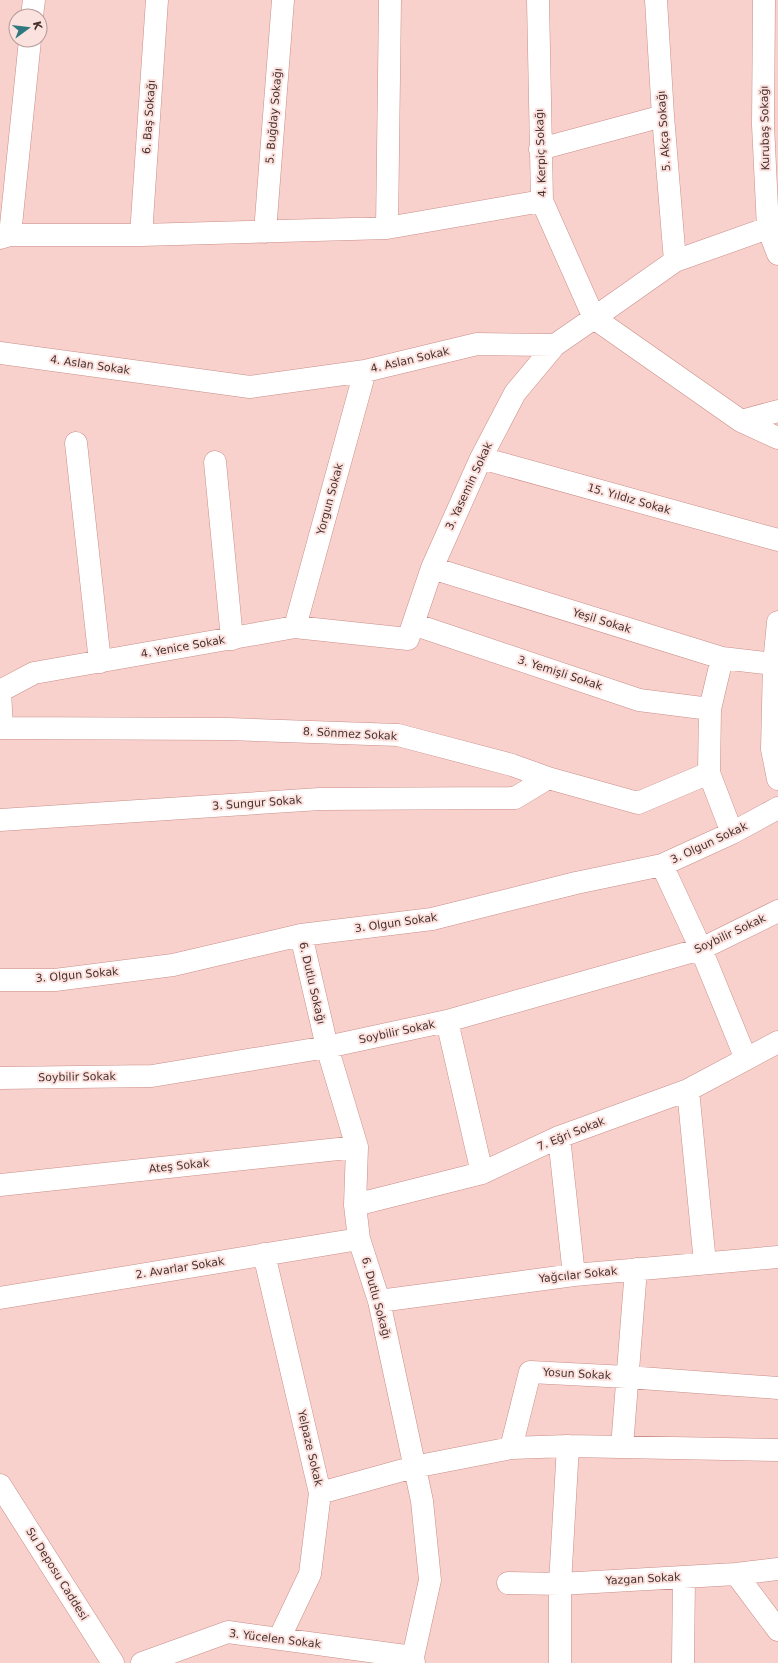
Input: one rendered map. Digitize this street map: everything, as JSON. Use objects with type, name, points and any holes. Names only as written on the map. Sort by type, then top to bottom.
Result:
[{"type":"street","name":"6. Baş Sokağı","points":[[141,235],[157,0]]},
{"type":"street","name":"5. Buğday Sokağı","points":[[264,232],[283,0]]},
{"type":"street","points":[[388,228],[390,0]]},
{"type":"street","name":"4. Kerpiç Sokağı","points":[[538,0],[542,201],[594,318]]},
{"type":"street","name":"5. Akça Sokağı","points":[[656,0],[663,116],[676,261]]},
{"type":"street","name":"Kurubaş Sokağı","points":[[764,0],[763,125],[773,227],[778,254]]},
{"type":"street","points":[[29,48],[5,236],[141,235],[388,228],[542,201]]},
{"type":"street","points":[[540,149],[663,116]]},
{"type":"street","points":[[554,345],[676,261],[773,227]]},
{"type":"street","points":[[594,318],[741,421],[778,438]]},
{"type":"street","name":"4. Aslan Sokak","points":[[0,353],[250,387],[365,371],[477,344],[554,345]]},
{"type":"street","name":"3. Yasemin Sokak","points":[[410,632],[432,568],[481,458],[516,393],[554,345]]},
{"type":"street","name":"Yorgun Sokak","points":[[295,627],[365,371]]},
{"type":"street","points":[[741,421],[778,411]]},
{"type":"street","points":[[76,443],[100,662]]},
{"type":"street","name":"15. Yıldız Sokak","points":[[481,458],[778,540]]},
{"type":"street","points":[[215,462],[232,638]]},
{"type":"street","name":"Yeşil Sokak","points":[[432,568],[722,658],[774,664]]},
{"type":"street","points":[[778,622],[774,664],[772,749],[778,779]]},
{"type":"street","name":"4. Yenice Sokak","points":[[1,728],[0,691],[34,673],[295,627],[410,632]]},
{"type":"street","name":"3. Yemişli Sokak","points":[[410,632],[639,700],[710,709]]},
{"type":"street","points":[[722,658],[710,709],[709,773],[732,833]]},
{"type":"street","name":"8. Sönmez Sokak","points":[[1,728],[228,729],[398,735],[512,765],[548,778],[638,803],[709,773]]},
{"type":"street","name":"3. Sungur Sokak","points":[[0,820],[320,799],[515,798],[548,778]]},
{"type":"street","name":"3. Olgun Sokak","points":[[0,980],[55,980],[173,965],[301,935],[432,920],[576,883],[662,865],[732,833],[778,808]]},
{"type":"street","points":[[662,865],[701,950],[746,1059]]},
{"type":"street","name":"Soybilir Sokak","points":[[0,1078],[152,1076],[327,1047],[447,1021],[701,950],[778,911]]},
{"type":"street","name":"6. Dutlu Sokağı","points":[[301,935],[327,1047],[357,1147],[355,1205],[359,1239],[379,1301],[422,1501],[430,1580],[414,1660]]},
{"type":"street","points":[[447,1021],[482,1174]]},
{"type":"street","name":"7. Eğri Sokak","points":[[355,1205],[482,1174],[559,1137],[688,1090],[778,1042]]},
{"type":"street","points":[[688,1090],[705,1263]]},
{"type":"street","points":[[559,1137],[574,1275]]},
{"type":"street","name":"Ateş Sokak","points":[[0,1185],[357,1147]]},
{"type":"street","name":"2. Avarlar Sokak","points":[[0,1298],[359,1239]]},
{"type":"street","name":"Yelpaze Sokak","points":[[264,1254],[320,1493],[310,1574],[279,1638]]},
{"type":"street","name":"Yağcılar Sokak","points":[[379,1301],[574,1275],[778,1257]]},
{"type":"street","points":[[622,1447],[636,1269]]},
{"type":"street","name":"Yosun Sokak","points":[[511,1448],[530,1372],[627,1377],[778,1388]]},
{"type":"street","points":[[320,1493],[414,1467],[511,1448],[568,1446],[778,1450]]},
{"type":"street","points":[[560,1663],[560,1584],[568,1446]]},
{"type":"street","name":"Su Deposu Caddesi","points":[[0,1485],[114,1663]]},
{"type":"street","name":"Yazgan Sokak","points":[[508,1583],[560,1584],[736,1574],[778,1569]]},
{"type":"street","points":[[736,1574],[778,1630]]},
{"type":"street","points":[[683,1663],[684,1577]]},
{"type":"street","name":"3. Yücelen Sokak","points":[[142,1663],[228,1632],[279,1638],[414,1660]]}]
